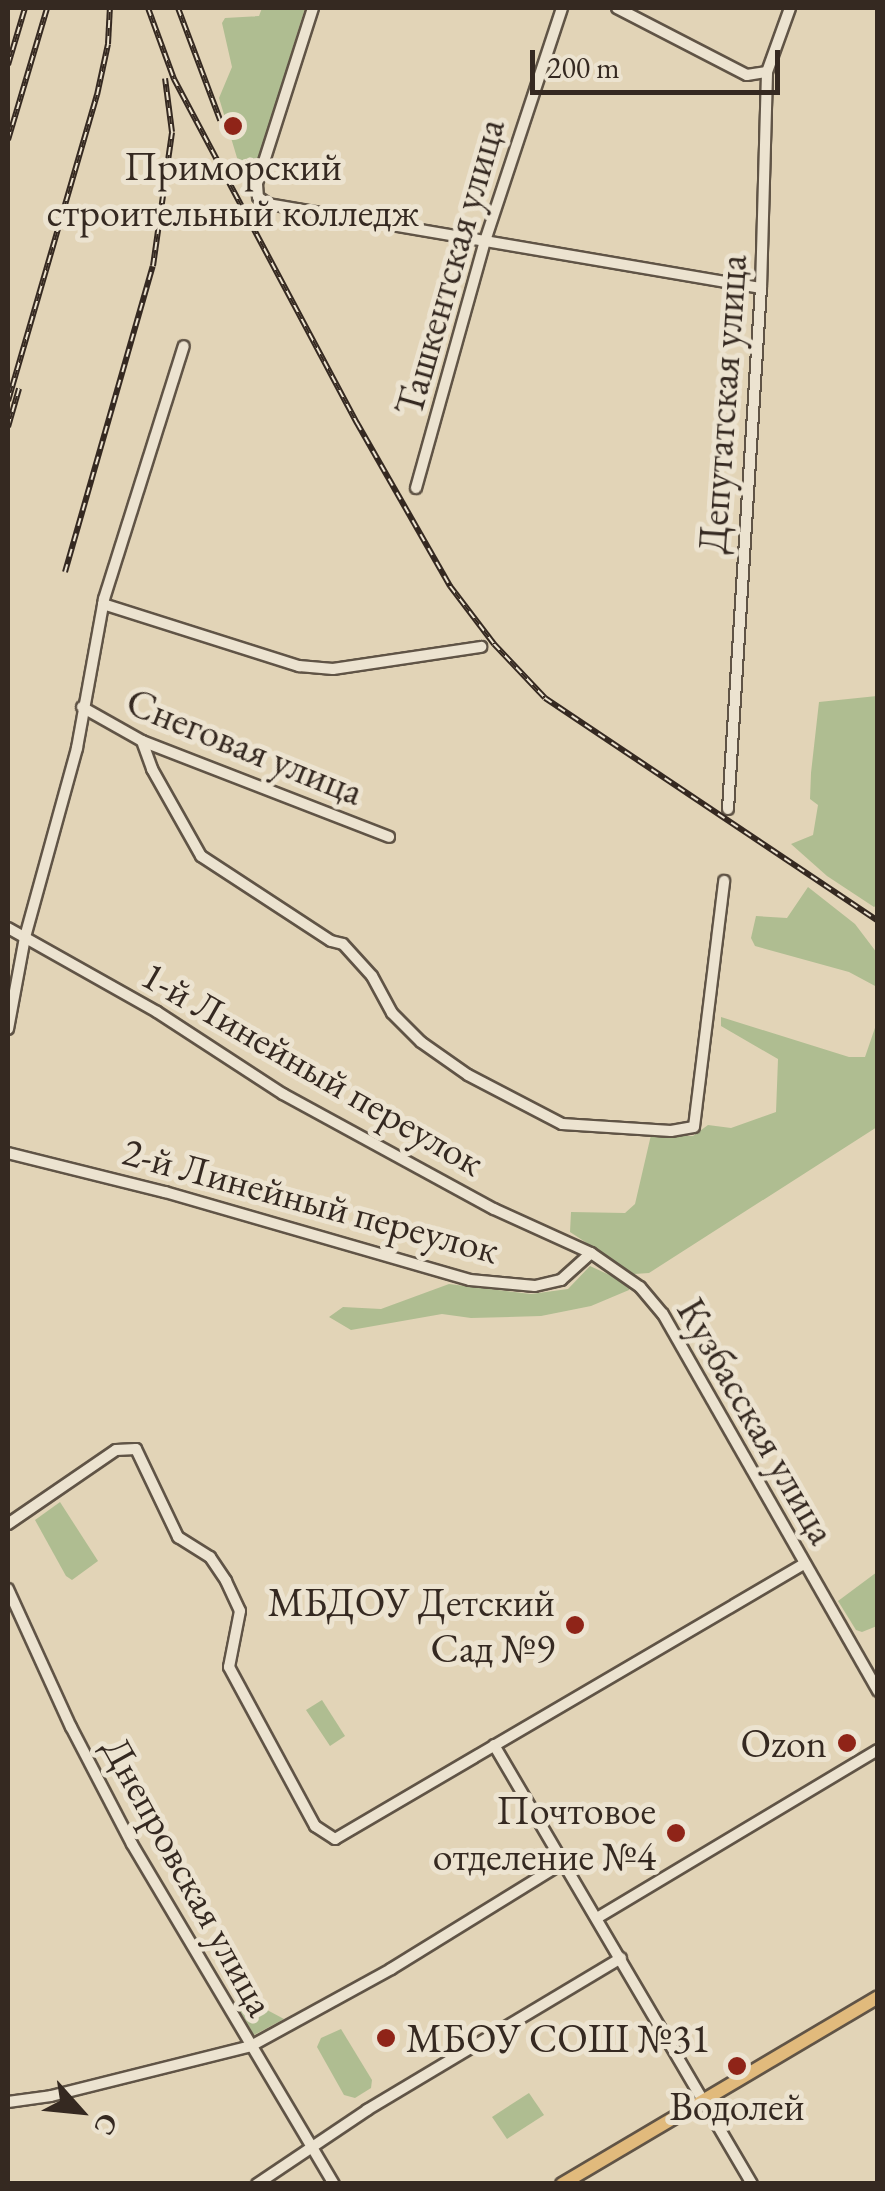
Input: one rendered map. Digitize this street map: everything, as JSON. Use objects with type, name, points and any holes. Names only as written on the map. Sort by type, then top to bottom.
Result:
[{"type":"main road","points":[[562,2184],[878,1997]]},
{"type":"street","points":[[314,8],[256,184],[258,197],[268,204],[761,288]]},
{"type":"street","name":"Ташкентская улица","points":[[416,488],[485,241],[562,8]]},
{"type":"street","points":[[617,8],[746,75],[768,72]]},
{"type":"street","name":"Депутатская улица","points":[[728,809],[761,288],[768,72],[790,8]]},
{"type":"street","points":[[8,1030],[25,937],[77,748],[103,604],[184,346]]},
{"type":"street","points":[[103,604],[299,666],[334,669],[481,646]]},
{"type":"street","name":"Снеговая улица","points":[[82,707],[142,741],[388,836]]},
{"type":"street","points":[[142,741],[160,784],[201,856],[278,902],[330,941],[343,944],[372,976],[392,1013],[436,1053],[545,1118],[573,1125],[686,1131],[698,1116],[724,881]]},
{"type":"street","name":"1-й Линейный переулок","points":[[8,928],[157,1012],[315,1112],[494,1209],[591,1254]]},
{"type":"street","name":"2-й Линейный переулок","points":[[8,1153],[165,1192],[470,1280],[548,1283],[560,1280],[591,1254]]},
{"type":"street","name":"Кузбасская улица","points":[[591,1254],[651,1297],[663,1314],[878,1690]]},
{"type":"street","points":[[8,1524],[116,1450],[136,1449],[178,1537],[210,1557],[240,1611],[229,1667],[315,1826],[336,1839],[804,1564]]},
{"type":"street","name":"Днепровская улица","points":[[8,1589],[71,1728],[132,1844],[334,2184]]},
{"type":"street","points":[[494,1745],[752,2184]]},
{"type":"street","points":[[597,1918],[878,1750]]},
{"type":"street","points":[[8,2102],[51,2096],[250,2046],[392,1969],[564,1862]]},
{"type":"street","points":[[256,2184],[310,2145],[621,1958]]},
{"type":"green space","points":[[262,8],[305,8],[255,170],[251,181],[244,181],[219,98],[232,67],[222,23],[225,18],[259,16]]},
{"type":"green space","points":[[877,696],[878,904],[874,907],[827,876],[791,844],[813,835],[818,805],[810,799],[811,773],[819,702]]},
{"type":"green space","points":[[808,887],[855,924],[877,953],[877,987],[849,972],[755,946],[751,938],[756,916],[787,918]]},
{"type":"green space","points":[[721,1017],[849,1057],[865,1057],[877,1022],[877,1127],[649,1273],[634,1274],[570,1232],[571,1212],[625,1213],[635,1204],[651,1135],[693,1136],[708,1125],[731,1128],[776,1112],[778,1059],[721,1026]]},
{"type":"green space","points":[[590,1266],[629,1284],[629,1290],[591,1306],[541,1316],[471,1318],[442,1314],[351,1330],[329,1317],[343,1307],[381,1309],[449,1284],[531,1294],[568,1289]]},
{"type":"green space","points":[[60,1502],[98,1561],[72,1580],[66,1576],[35,1520]]},
{"type":"green space","points":[[877,1572],[877,1626],[862,1632],[856,1630],[838,1601]]},
{"type":"green space","points":[[322,1700],[345,1736],[330,1746],[306,1710]]},
{"type":"green space","points":[[243,1997],[284,2019],[254,2035],[235,2002]]},
{"type":"green space","points":[[341,2029],[372,2080],[371,2088],[355,2098],[344,2095],[317,2047],[321,2038]]},
{"type":"green space","points":[[529,2093],[544,2115],[507,2139],[492,2117]]},
{"type":"railway","points":[[8,65],[25,8]]},
{"type":"railway","points":[[8,140],[47,8]]},
{"type":"railway","points":[[8,401],[97,95],[108,44],[110,8]]},
{"type":"railway","points":[[148,8],[174,79],[357,423],[450,586],[494,644],[545,698],[878,921]]},
{"type":"railway","points":[[178,8],[220,120]]},
{"type":"railway","points":[[65,572],[153,266],[172,132],[165,78]]},
{"type":"railway","points":[[8,427],[19,389]]},
{"type":"place","name":"Приморский строительный колледж","points":[[233,126]]},
{"type":"place","name":"МБДОУ Детский Сад №9","points":[[575,1625]]},
{"type":"place","name":"Ozon","points":[[847,1743]]},
{"type":"place","name":"Почтовое отделение №4","points":[[676,1833]]},
{"type":"place","name":"МБОУ СОШ №31","points":[[386,2038]]},
{"type":"place","name":"Водолей","points":[[737,2066]]}]
